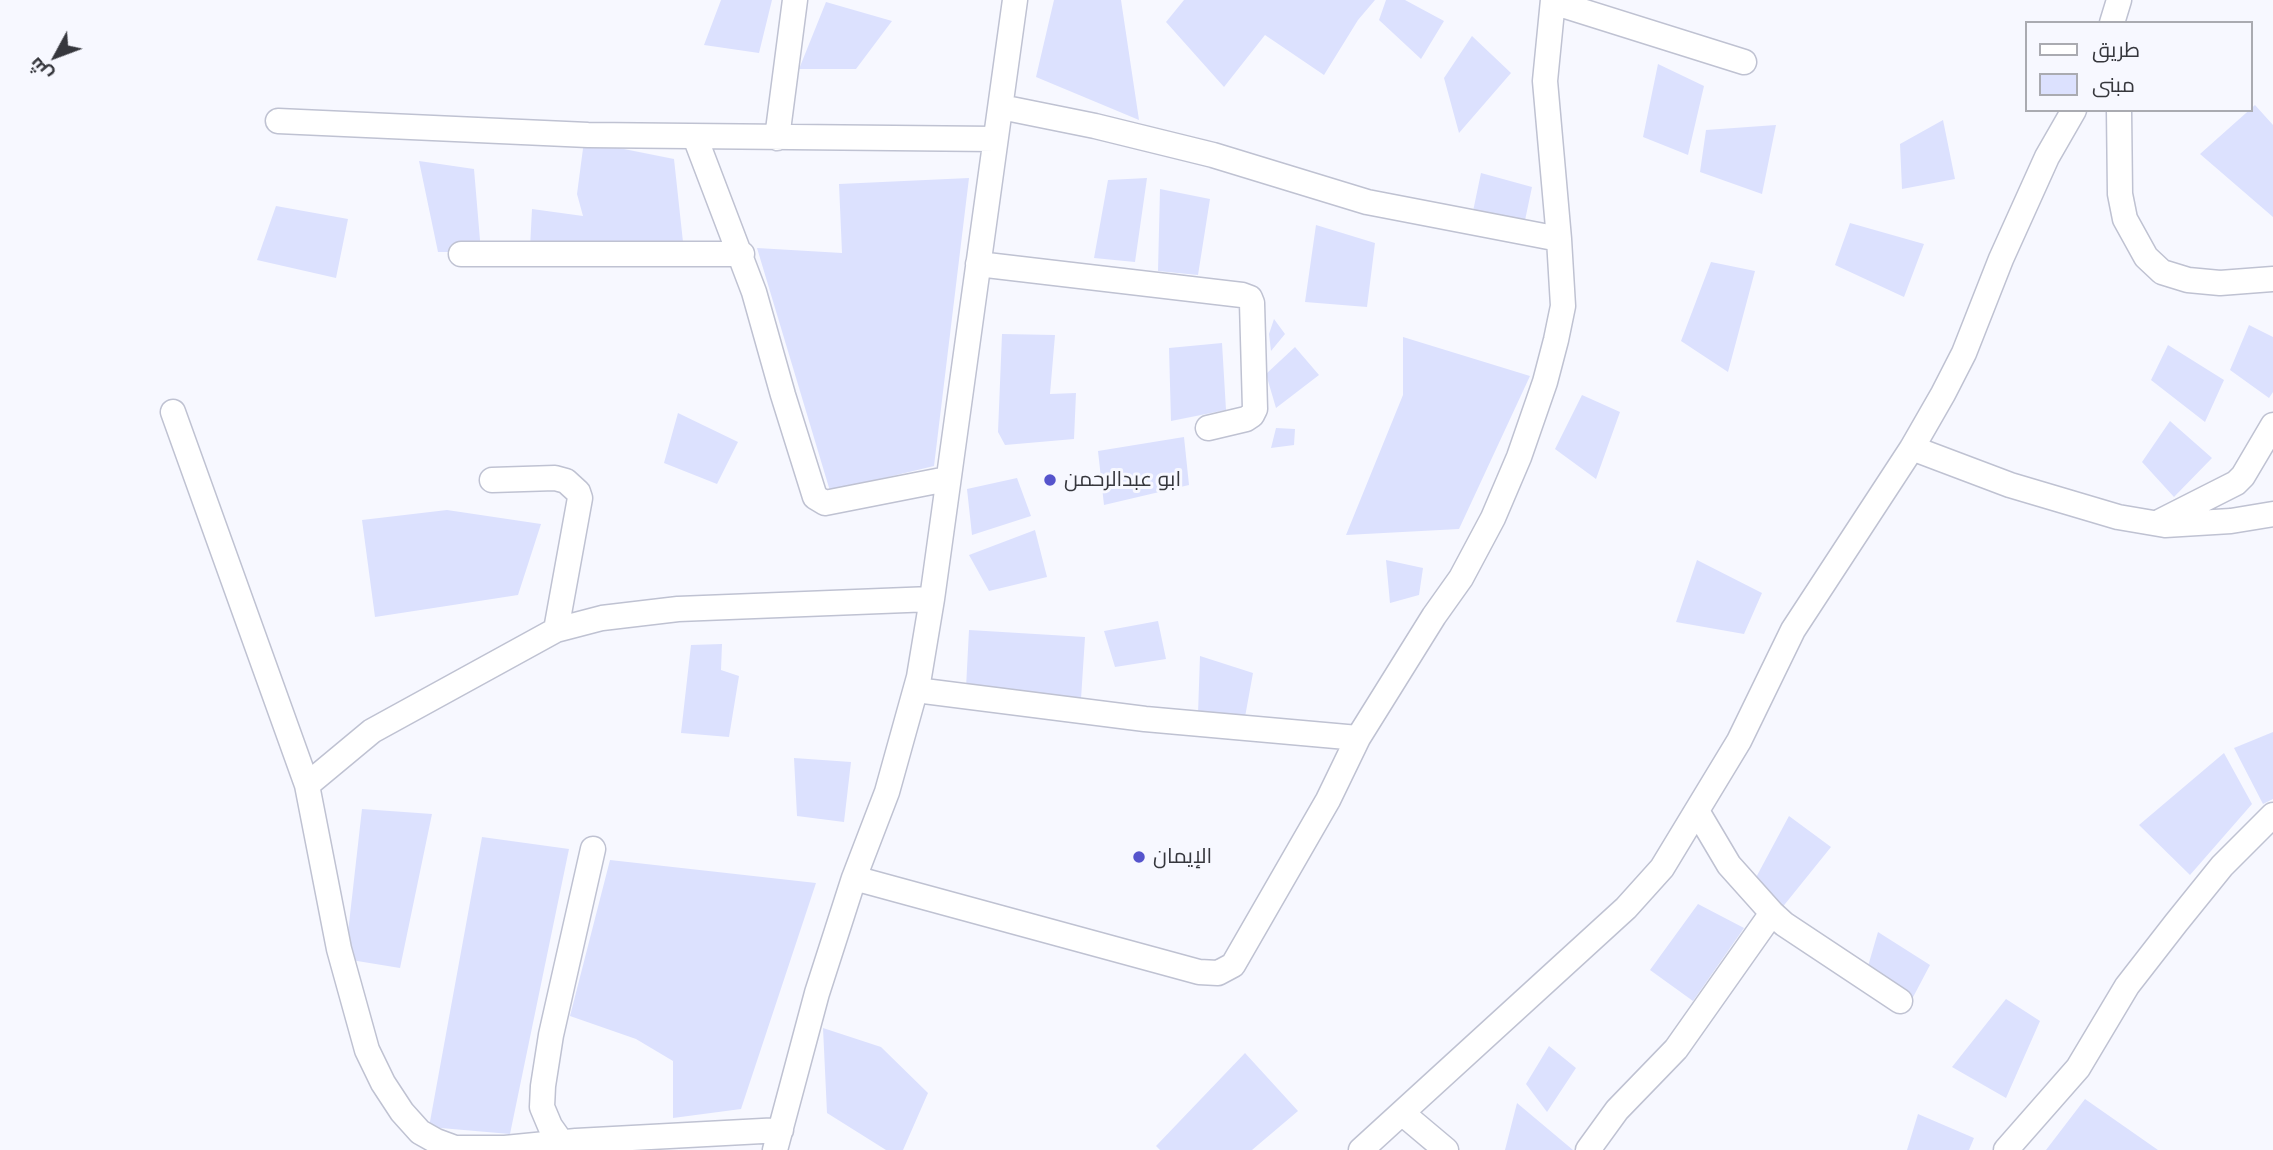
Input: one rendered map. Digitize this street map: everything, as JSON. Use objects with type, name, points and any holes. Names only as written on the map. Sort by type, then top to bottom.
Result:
[{"type":"street","points":[[777,138],[795,0]]},
{"type":"street","points":[[173,412],[307,785],[339,949],[367,1050],[383,1083],[402,1112],[420,1132],[436,1142],[455,1148],[505,1149],[562,1143],[778,1140],[817,993],[854,878],[887,792],[916,690],[932,599],[1015,0]]},
{"type":"street","points":[[2113,21],[2119,0]]},
{"type":"street","points":[[854,878],[1186,968],[1218,973],[1228,969],[1237,959],[1328,800],[1358,738],[1434,616],[1461,578],[1493,518],[1519,457],[1545,382],[1563,306],[1545,81],[1553,1],[1744,62]]},
{"type":"street","points":[[1001,107],[1095,126],[1213,155],[1367,202],[1559,239]]},
{"type":"street","points":[[1361,1150],[1626,908],[1662,868],[1739,741],[1793,631],[1912,448],[1964,353],[2000,259],[2047,157],[2073,112]]},
{"type":"street","points":[[2119,112],[2120,194],[2125,219],[2146,257],[2162,272],[2188,280],[2220,283],[2273,279]]},
{"type":"street","points":[[278,121],[494,132],[995,139]]},
{"type":"street","points":[[695,136],[742,254],[814,496],[825,503],[947,479]]},
{"type":"street","points":[[460,254],[742,254]]},
{"type":"street","points":[[978,264],[1250,298],[1255,410],[1246,419],[1208,428]]},
{"type":"street","points":[[2157,523],[2243,476],[2273,425]]},
{"type":"street","points":[[1912,448],[2010,485],[2118,517],[2165,525],[2231,521],[2273,514]]},
{"type":"street","points":[[492,480],[555,478],[566,481],[578,492],[580,498],[556,629]]},
{"type":"street","points":[[307,785],[372,731],[556,629],[602,618],[678,609],[932,599]]},
{"type":"street","points":[[916,690],[1145,719],[1358,738]]},
{"type":"street","points":[[1697,811],[1729,865],[1772,914],[1900,1002]]},
{"type":"street","points":[[2006,1150],[2078,1068],[2127,986],[2176,923],[2222,866],[2273,816]]},
{"type":"street","points":[[562,1143],[550,1126],[542,1107],[543,1086],[551,1035],[593,849]]},
{"type":"street","points":[[1588,1150],[1616,1110],[1676,1049],[1772,914]]},
{"type":"street","points":[[1402,1112],[1446,1150]]},
{"type":"building","points":[[721,0],[772,0],[759,53],[704,45]]},
{"type":"building","points":[[1054,0],[1121,0],[1139,120],[1036,77]]},
{"type":"building","points":[[1184,0],[1375,0],[1358,20],[1324,75],[1265,35],[1224,87],[1166,22]]},
{"type":"building","points":[[1386,0],[1405,0],[1444,21],[1421,59],[1379,20]]},
{"type":"building","points":[[826,2],[892,21],[856,69],[799,69]]},
{"type":"building","points":[[1472,36],[1511,73],[1459,133],[1444,78]]},
{"type":"building","points":[[1658,64],[1704,86],[1688,155],[1643,137]]},
{"type":"building","points":[[2255,105],[2273,125],[2273,217],[2200,154],[2247,112],[2252,112]]},
{"type":"building","points":[[1943,120],[1955,179],[1902,189],[1900,144]]},
{"type":"building","points":[[1776,125],[1762,194],[1700,172],[1706,130]]},
{"type":"building","points":[[584,141],[674,159],[683,242],[530,248],[532,209],[583,216],[577,194]]},
{"type":"building","points":[[419,161],[474,169],[481,252],[438,252]]},
{"type":"building","points":[[1481,173],[1532,187],[1524,225],[1472,216]]},
{"type":"building","points":[[969,178],[934,466],[830,491],[757,248],[842,253],[839,184]]},
{"type":"building","points":[[1147,178],[1135,262],[1094,258],[1108,180]]},
{"type":"building","points":[[1160,189],[1210,199],[1198,275],[1158,271]]},
{"type":"building","points":[[276,206],[348,219],[336,278],[257,260]]},
{"type":"building","points":[[1850,223],[1924,244],[1904,297],[1835,265]]},
{"type":"building","points":[[1316,225],[1375,243],[1367,307],[1305,302]]},
{"type":"building","points":[[1711,262],[1755,271],[1728,372],[1681,341]]},
{"type":"building","points":[[1274,319],[1285,334],[1271,351],[1269,334]]},
{"type":"building","points":[[2249,325],[2273,337],[2273,392],[2269,398],[2230,370]]},
{"type":"building","points":[[1002,334],[1055,335],[1050,394],[1076,393],[1074,439],[1005,445],[998,432]]},
{"type":"building","points":[[1403,337],[1530,376],[1459,529],[1346,535],[1403,395]]},
{"type":"building","points":[[1222,343],[1226,410],[1171,421],[1169,348]]},
{"type":"building","points":[[2168,345],[2224,380],[2205,422],[2151,380]]},
{"type":"building","points":[[1295,347],[1319,375],[1276,408],[1266,374]]},
{"type":"building","points":[[1582,395],[1620,412],[1596,479],[1555,449]]},
{"type":"building","points":[[678,413],[738,442],[717,484],[664,463]]},
{"type":"building","points":[[2170,421],[2212,458],[2174,497],[2142,462]]},
{"type":"building","points":[[1276,428],[1295,429],[1294,445],[1271,448]]},
{"type":"building","points":[[1184,437],[1189,485],[1104,505],[1098,451]]},
{"type":"building","points":[[1017,478],[1031,516],[972,535],[967,489]]},
{"type":"building","points":[[447,510],[541,524],[518,595],[375,617],[362,520]]},
{"type":"building","points":[[1035,530],[1047,577],[989,591],[969,555]]},
{"type":"building","points":[[1386,560],[1423,568],[1419,595],[1390,603]]},
{"type":"building","points":[[1697,560],[1762,593],[1744,634],[1676,622]]},
{"type":"building","points":[[1158,621],[1166,659],[1115,667],[1104,631]]},
{"type":"building","points":[[969,630],[1085,637],[1081,699],[966,688]]},
{"type":"building","points":[[722,644],[721,670],[739,676],[729,737],[681,733],[691,645]]},
{"type":"building","points":[[1200,656],[1253,673],[1245,717],[1198,714]]},
{"type":"building","points":[[2273,732],[2273,799],[2263,804],[2234,748]]},
{"type":"building","points":[[2224,753],[2252,804],[2190,875],[2139,825]]},
{"type":"building","points":[[794,758],[851,762],[844,822],[797,816]]},
{"type":"building","points":[[362,809],[432,814],[400,968],[345,959]]},
{"type":"building","points":[[1789,816],[1831,847],[1781,909],[1753,883]]},
{"type":"building","points":[[482,837],[569,849],[510,1134],[429,1127]]},
{"type":"building","points":[[610,860],[816,883],[741,1109],[673,1118],[673,1061],[636,1039],[570,1016]]},
{"type":"building","points":[[1698,904],[1744,928],[1693,1001],[1650,970]]},
{"type":"building","points":[[1878,932],[1930,965],[1911,1001],[1866,973]]},
{"type":"building","points":[[2006,999],[2040,1021],[2006,1098],[1952,1067]]},
{"type":"building","points":[[823,1028],[881,1047],[928,1093],[903,1150],[886,1150],[827,1113]]},
{"type":"building","points":[[1549,1046],[1576,1068],[1547,1112],[1526,1084]]},
{"type":"building","points":[[1245,1053],[1298,1111],[1252,1150],[1160,1150],[1156,1146]]},
{"type":"building","points":[[2085,1099],[2158,1150],[2046,1150]]},
{"type":"building","points":[[1517,1103],[1573,1150],[1505,1150]]},
{"type":"building","points":[[1918,1114],[1974,1138],[1969,1150],[1907,1150]]},
{"type":"place","name":"ابو عبدالرحمن","points":[[1050,480]]},
{"type":"place","name":"الإيمان","points":[[1139,857]]}]
